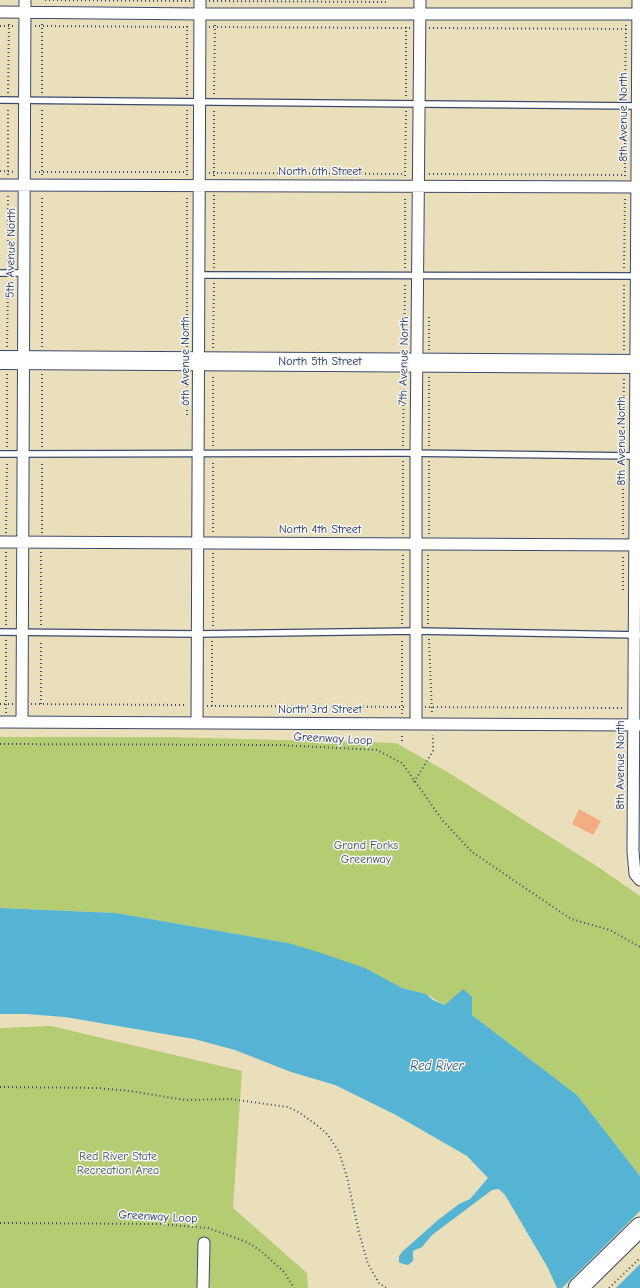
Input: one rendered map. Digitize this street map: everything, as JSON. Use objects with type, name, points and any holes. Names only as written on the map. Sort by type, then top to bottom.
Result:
[{"type":"highway","points":[[595,1288],[640,1227]]},
{"type":"highway","points":[[578,1288],[640,1245]]},
{"type":"main road","name":"North 5th Street","points":[[0,360],[638,364]]},
{"type":"street","name":"5th Avenue North","points":[[22,722],[25,0]]},
{"type":"street","name":"7th Avenue North","points":[[416,723],[416,454],[420,0]]},
{"type":"street","name":"8th Avenue North","points":[[638,0],[639,106],[637,175],[639,187],[637,635],[634,708],[637,725],[633,851],[635,874],[640,880]]},
{"type":"street","name":"6th Avenue North","points":[[197,722],[200,1]]},
{"type":"street","points":[[0,12],[200,14],[639,14]]},
{"type":"street","name":"North 6th Street","points":[[0,185],[419,185],[639,187]]},
{"type":"street","name":"North 4th Street","points":[[0,542],[637,545]]},
{"type":"street","name":"North 3rd Street","points":[[0,722],[637,725]]},
{"type":"street","points":[[203,1288],[204,1243]]},
{"type":"lane","points":[[0,100],[639,106]]},
{"type":"lane","points":[[0,273],[24,273]]},
{"type":"lane","points":[[199,275],[638,276]]},
{"type":"lane","points":[[0,454],[416,454],[637,456]]},
{"type":"lane","points":[[0,632],[197,634],[416,631],[637,635]]},
{"type":"path","points":[[45,0],[390,2]]},
{"type":"path","points":[[0,26],[638,29]]},
{"type":"path","points":[[0,172],[637,175]]},
{"type":"path","points":[[0,704],[634,708]]},
{"type":"path","points":[[414,782],[433,751],[432,723]]},
{"type":"path","name":"Greenway Loop","points":[[0,744],[280,745],[377,750],[402,764],[443,821],[472,852],[571,919],[610,930],[640,947]]},
{"type":"path","points":[[0,1087],[97,1088],[130,1090],[185,1100],[230,1099],[288,1107],[300,1113],[328,1135],[339,1152],[347,1177],[359,1233],[368,1264],[379,1283],[386,1288]]},
{"type":"path","name":"Greenway Loop","points":[[0,1223],[160,1224],[208,1228],[247,1242],[261,1250],[284,1272],[294,1288]]},
{"type":"path","points":[[609,1288],[640,1258]]},
{"type":"green space","name":"Grand Forks Greenway","points":[[0,737],[168,737],[396,743],[449,773],[598,867],[640,896],[640,1176],[577,1095],[472,1015],[472,997],[445,1005],[426,994],[402,988],[288,943],[116,913],[0,908]]},
{"type":"green space","name":"Red River State Recreation Area","points":[[51,1026],[242,1071],[233,1208],[307,1273],[308,1288],[0,1288],[0,1028]]},
{"type":"water","name":"Red River","points":[[0,908],[116,913],[288,943],[365,968],[402,988],[426,994],[433,1000],[445,1005],[463,989],[472,997],[472,1015],[577,1095],[640,1176],[640,1288],[557,1288],[548,1268],[505,1195],[499,1189],[492,1190],[432,1235],[422,1247],[413,1251],[413,1261],[408,1265],[399,1262],[399,1256],[403,1251],[438,1220],[459,1204],[470,1199],[488,1178],[467,1156],[394,1114],[335,1085],[291,1072],[235,1050],[194,1039],[65,1017],[0,1014]]},
{"type":"pier","points":[[640,1211],[640,1264],[616,1288],[562,1288]]},
{"type":"building","points":[[579,809],[601,821],[593,835],[572,824]]}]
